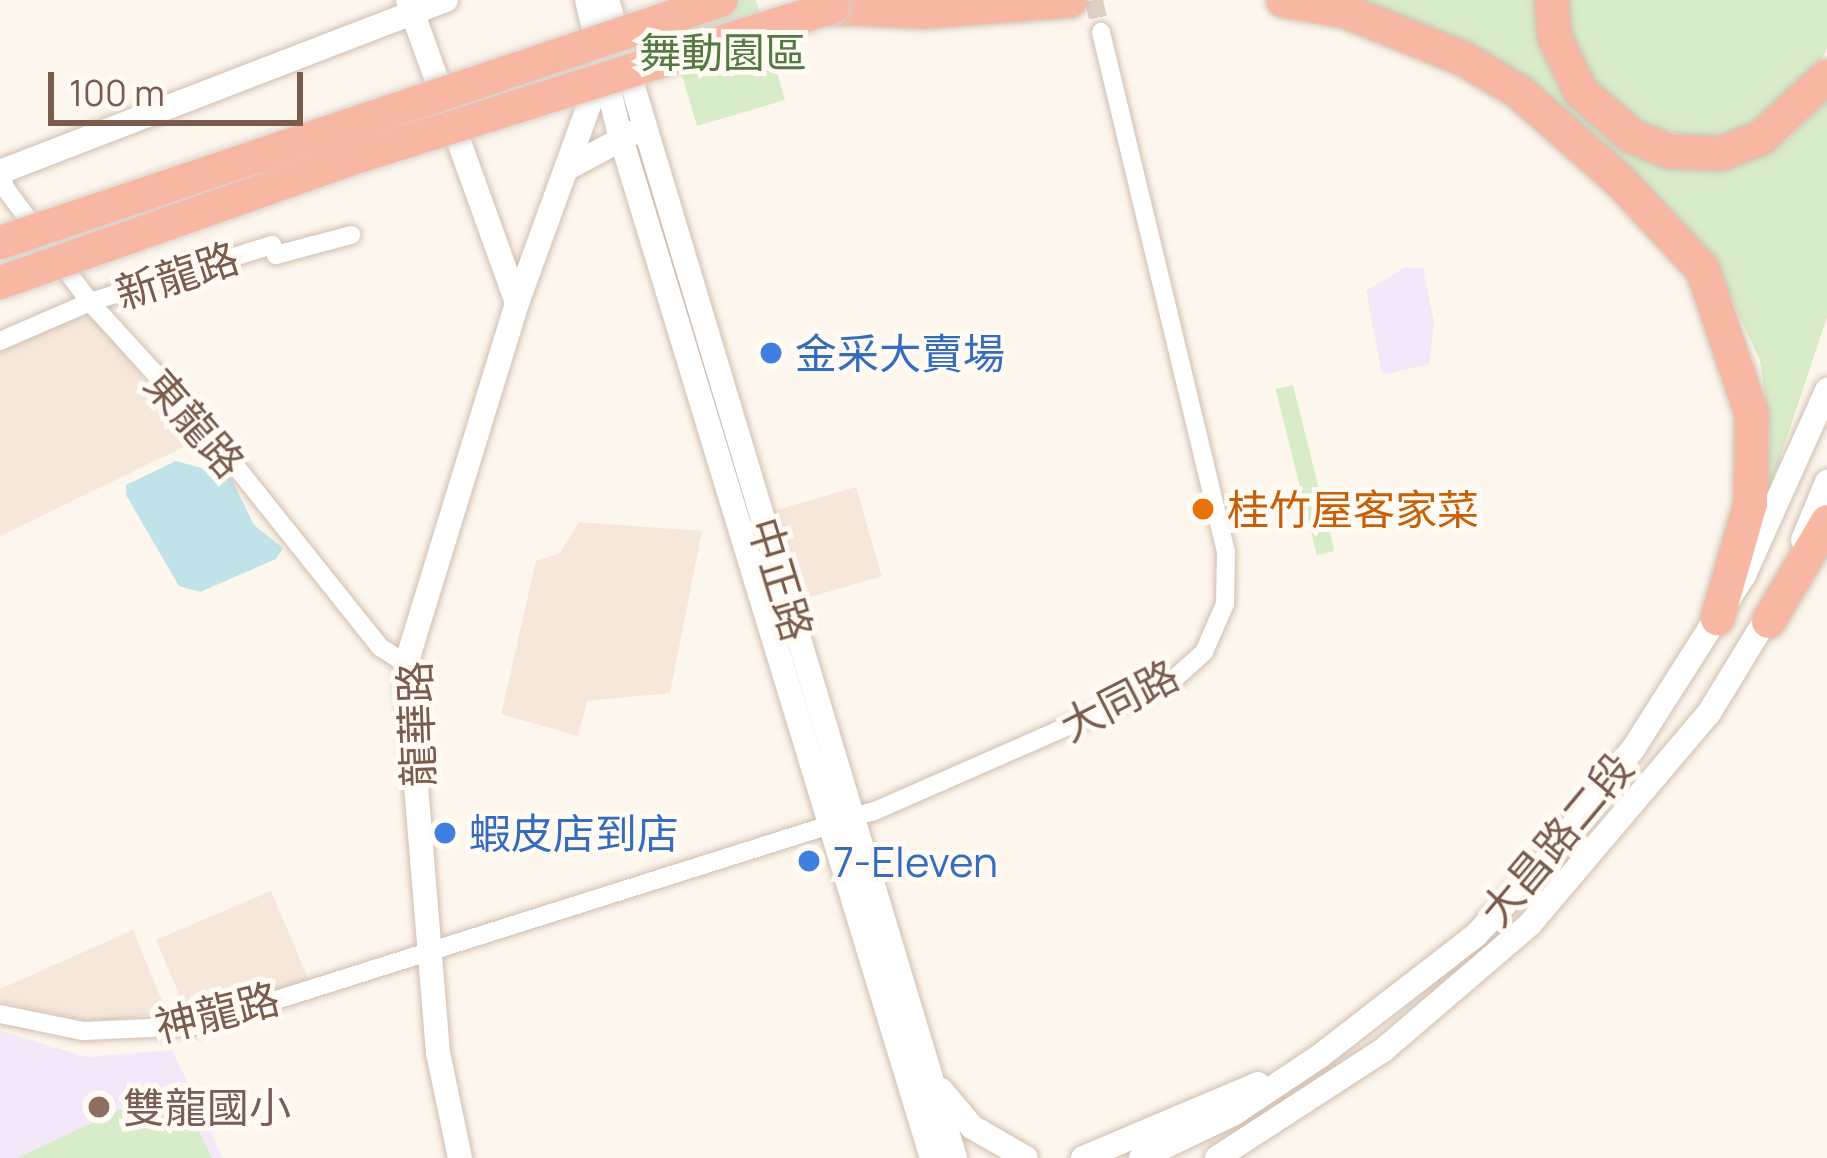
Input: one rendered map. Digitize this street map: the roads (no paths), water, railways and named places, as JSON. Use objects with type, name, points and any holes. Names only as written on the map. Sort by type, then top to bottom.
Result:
[{"type":"highway","points":[[0,242],[720,0]]},
{"type":"highway","points":[[0,283],[358,156],[846,4],[924,11],[1070,0]]},
{"type":"highway","points":[[1282,0],[1343,10],[1464,59],[1518,92],[1619,180],[1702,269],[1751,412],[1750,503],[1717,618]]},
{"type":"highway","points":[[1551,0],[1554,36],[1580,91],[1633,136],[1669,151],[1720,154],[1761,137],[1827,76]]},
{"type":"highway","points":[[1768,621],[1827,521]]},
{"type":"main road","points":[[0,171],[410,6],[446,0]]},
{"type":"main road","name":"中正路","points":[[587,0],[614,68],[843,821],[955,1158]]},
{"type":"main road","name":"中正路","points":[[607,0],[614,68]]},
{"type":"main road","points":[[410,6],[517,303]]},
{"type":"main road","name":"龍華路","points":[[460,1158],[438,1053],[406,664],[590,84],[614,68]]},
{"type":"main road","points":[[564,170],[632,133]]},
{"type":"main road","name":"大昌路二段","points":[[1141,1158],[1233,1114],[1320,1056],[1476,935],[1547,859],[1633,749],[1717,618],[1804,454],[1827,390]]},
{"type":"main road","name":"大昌路二段","points":[[1218,1158],[1382,1051],[1529,924],[1638,803],[1768,621],[1827,482]]},
{"type":"main road","name":"中正路","points":[[843,821],[932,1158]]},
{"type":"main road","points":[[921,1047],[944,1098],[1003,1150],[1026,1158]]},
{"type":"main road","points":[[1083,1158],[1320,1056]]},
{"type":"street","name":"大同路","points":[[428,947],[843,821],[1173,680],[1204,652],[1225,604],[1216,507],[1101,32]]},
{"type":"street","name":"東龍路","points":[[0,171],[90,302],[210,434],[380,647],[406,664]]},
{"type":"street","name":"新龍路","points":[[0,341],[90,302],[272,245],[277,255],[351,235]]},
{"type":"street","name":"神龍路","points":[[0,1014],[83,1031],[194,1026],[428,947]]},
{"type":"water","points":[[176,461],[230,476],[254,525],[283,548],[276,559],[200,592],[179,586],[126,495],[126,485]]},
{"type":"tunnel","points":[[1094,0],[1101,32]]},
{"type":"place","name":"金采大賣場","points":[[771,353]]},
{"type":"place","name":"桂竹屋客家菜","points":[[1203,509]]},
{"type":"place","name":"蝦皮店到店","points":[[445,833]]},
{"type":"place","name":"7-Eleven","points":[[809,861]]},
{"type":"place","name":"雙龍國小","points":[[99,1107]]},
{"type":"park label","name":"舞動園區","points":[[723,52]]}]
